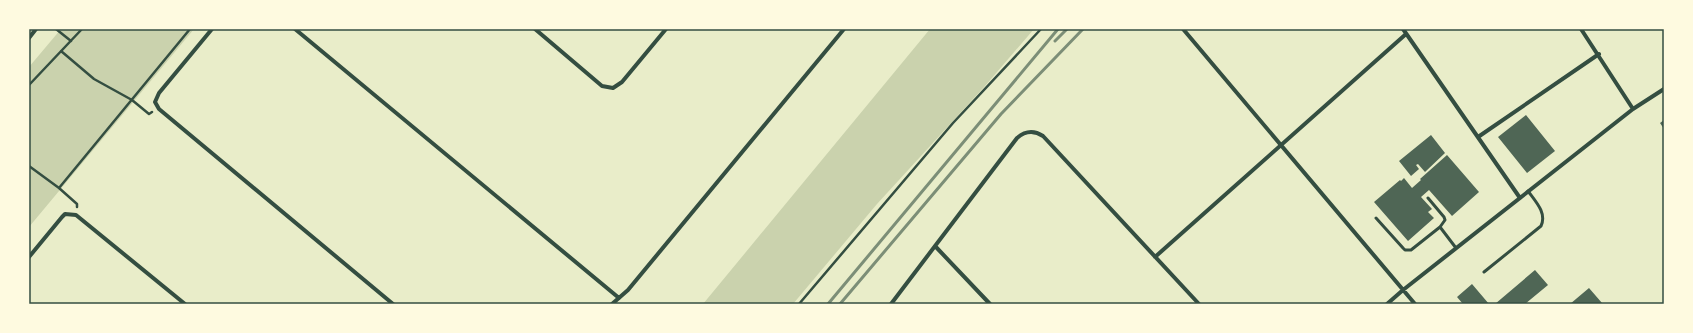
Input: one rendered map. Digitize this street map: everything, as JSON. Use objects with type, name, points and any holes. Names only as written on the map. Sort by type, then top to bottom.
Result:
[{"type":"street","points":[[29,38],[36,29]]},
{"type":"street","points":[[212,29],[159,93],[155,102],[159,109],[393,304]]},
{"type":"street","points":[[295,29],[619,298]]},
{"type":"street","points":[[535,29],[602,86],[612,88],[622,82],[666,29]]},
{"type":"street","points":[[612,304],[628,290],[844,29]]},
{"type":"street","points":[[1182,29],[1415,304]]},
{"type":"street","points":[[1403,29],[1520,198]]},
{"type":"street","points":[[1582,29],[1633,109]]},
{"type":"street","points":[[1155,257],[1406,34]]},
{"type":"street","points":[[1478,137],[1599,54]]},
{"type":"street","points":[[1387,304],[1633,109],[1664,89]]},
{"type":"street","points":[[891,304],[1017,138],[1030,132],[1043,136],[1199,304]]},
{"type":"street","points":[[29,257],[65,214],[76,215],[185,304]]},
{"type":"street","points":[[935,246],[990,304]]},
{"type":"lane","points":[[1484,272],[1541,226],[1543,222],[1543,213],[1528,191]]},
{"type":"lane","points":[[1376,218],[1403,248],[1411,250],[1440,227],[1445,219],[1428,198]]},
{"type":"lane","points":[[1440,227],[1456,248]]},
{"type":"path","points":[[56,29],[71,41]]},
{"type":"path","points":[[29,85],[82,29]]},
{"type":"path","points":[[59,188],[190,29]]},
{"type":"path","points":[[799,304],[953,123],[1041,29]]},
{"type":"path","points":[[61,51],[94,79],[132,100],[149,114]]},
{"type":"path","points":[[29,166],[59,188],[77,204]]},
{"type":"green space","points":[[61,29],[194,29],[29,227],[29,67]]},
{"type":"green space","points":[[930,29],[1034,29],[985,86],[877,204],[793,304],[703,304]]},
{"type":"building","points":[[1526,115],[1555,151],[1527,173],[1498,137]]},
{"type":"building","points":[[1664,120],[1664,129],[1660,123]]},
{"type":"building","points":[[1431,135],[1445,153],[1425,172],[1418,164],[1416,165],[1419,169],[1411,176],[1399,161]]},
{"type":"building","points":[[1447,155],[1479,192],[1452,216],[1429,190],[1421,197],[1432,209],[1428,212],[1434,218],[1408,241],[1374,202],[1404,178],[1412,188]]},
{"type":"building","points":[[1535,270],[1548,285],[1525,304],[1495,304]]},
{"type":"building","points":[[1472,284],[1489,304],[1463,304],[1457,297]]},
{"type":"building","points":[[1589,288],[1602,303],[1570,304]]},
{"type":"railway","points":[[828,304],[1058,29]]},
{"type":"railway","points":[[1055,41],[1067,29]]},
{"type":"railway","points":[[840,304],[1001,114],[1083,29]]}]
